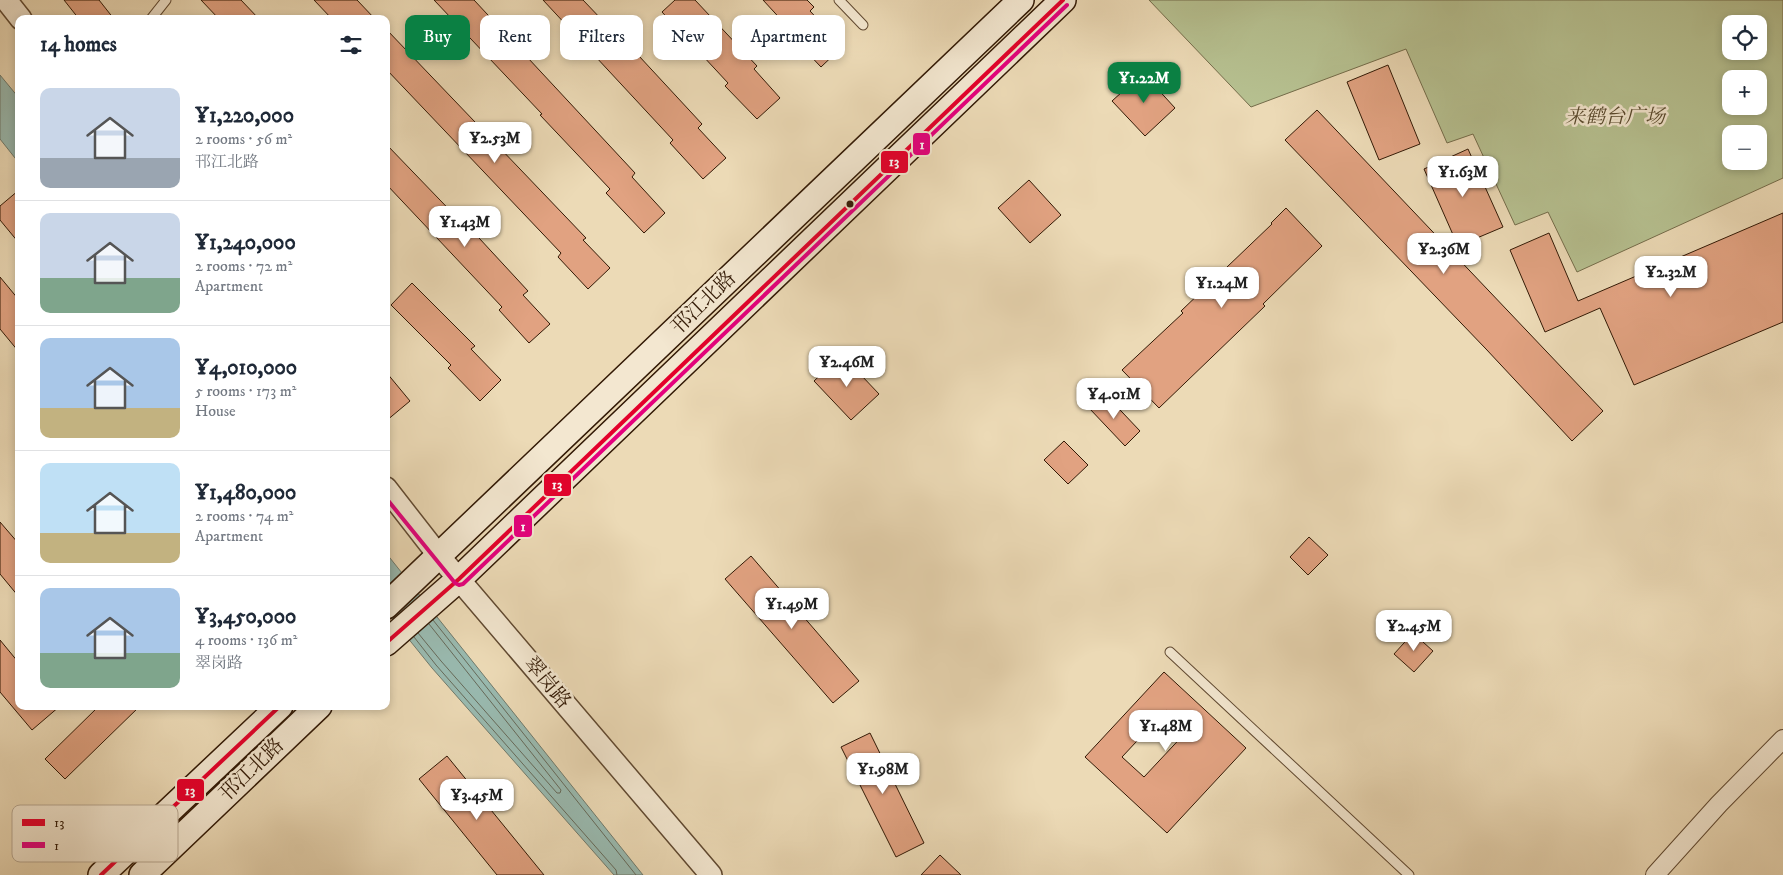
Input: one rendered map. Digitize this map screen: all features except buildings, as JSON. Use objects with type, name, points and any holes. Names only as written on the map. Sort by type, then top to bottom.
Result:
[{"type":"main road","name":"邗江北路","points":[[390,602],[1021,0]]},
{"type":"main road","name":"邗江北路","points":[[390,639],[459,579],[1062,0]]},
{"type":"main road","name":"邗江北路","points":[[175,805],[276,710]]},
{"type":"main road","name":"邗江北路","points":[[178,841],[315,710]]},
{"type":"main road","name":"邗江北路","points":[[101,875],[115,862]]},
{"type":"main road","name":"邗江北路","points":[[142,875],[156,862]]},
{"type":"street","points":[[6,0],[18,15]]},
{"type":"street","name":"翠岗路","points":[[390,493],[439,556],[711,875]]},
{"type":"street","points":[[1655,875],[1719,804],[1783,739]]},
{"type":"lane","points":[[154,15],[166,0]]},
{"type":"lane","points":[[840,0],[863,25]]},
{"type":"lane","points":[[1170,652],[1409,875]]},
{"type":"green space","name":"来鹤台广场","points":[[1149,0],[1783,0],[1783,178],[1577,272],[1548,212],[1515,225],[1473,134],[1447,143],[1406,49],[1251,107]]},
{"type":"water","points":[[0,75],[15,93],[15,158],[0,139]]},
{"type":"water","points":[[390,558],[643,875],[614,875],[432,668],[390,616]]},
{"type":"transit line","name":"13","points":[[390,639],[459,579],[1063,0]]},
{"type":"transit line","name":"1","points":[[390,503],[455,583],[463,584],[1067,5]]},
{"type":"transit line","name":"13","points":[[175,805],[276,710]]},
{"type":"transit line","name":"13","points":[[101,875],[115,862]]}]
